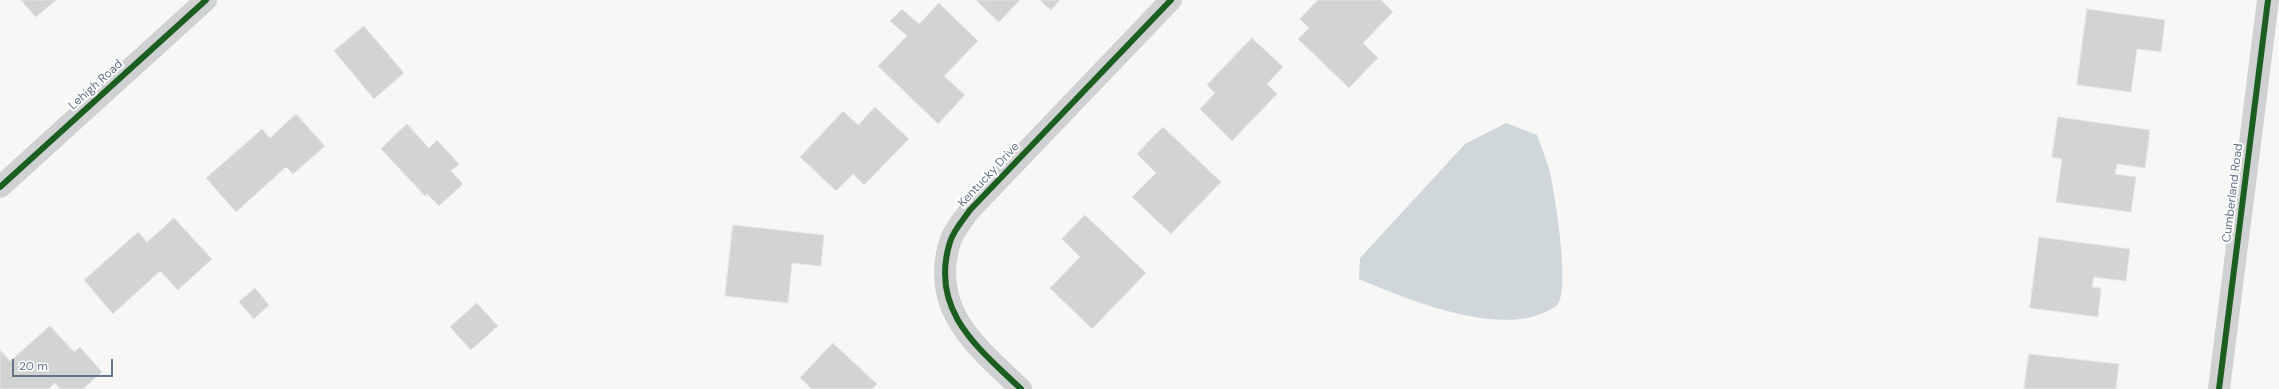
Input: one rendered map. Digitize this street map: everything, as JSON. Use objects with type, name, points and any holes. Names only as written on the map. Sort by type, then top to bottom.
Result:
[{"type":"street","name":"Lehigh Road","points":[[0,186],[206,0]]},
{"type":"street","name":"Kentucky Drive","points":[[1021,389],[970,339],[955,316],[948,300],[946,284],[946,261],[950,240],[970,210],[1171,0]]},
{"type":"street","name":"Cumberland Road","points":[[2219,389],[2268,0]]},
{"type":"shaded area","points":[[1506,123],[1537,135],[1549,168],[1558,220],[1562,261],[1563,279],[1558,304],[1545,312],[1525,318],[1502,320],[1477,317],[1426,305],[1359,279],[1360,258],[1465,144]]},
{"type":"building","points":[[21,0],[56,0],[36,17]]},
{"type":"building","points":[[976,0],[1020,0],[999,22]]},
{"type":"building","points":[[1040,0],[1060,0],[1051,10]]},
{"type":"building","points":[[1318,0],[1381,0],[1393,12],[1363,43],[1378,58],[1349,88],[1298,39],[1309,28],[1300,19]]},
{"type":"building","points":[[939,3],[978,41],[944,76],[965,95],[938,124],[878,66],[907,36],[890,21],[902,9],[919,24]]},
{"type":"building","points":[[2087,9],[2165,20],[2161,52],[2137,49],[2131,92],[2077,85]]},
{"type":"building","points":[[364,26],[404,73],[374,99],[334,51]]},
{"type":"building","points":[[1252,38],[1283,67],[1267,84],[1277,94],[1232,141],[1200,109],[1215,93],[1207,85]]},
{"type":"building","points":[[875,107],[909,139],[864,185],[853,174],[836,191],[800,157],[843,111],[858,125]]},
{"type":"building","points":[[296,114],[325,146],[293,174],[286,167],[236,212],[206,178],[262,129],[270,138]]},
{"type":"building","points":[[2058,117],[2150,130],[2145,168],[2117,164],[2115,174],[2136,177],[2131,212],[2056,202],[2062,159],[2052,157]]},
{"type":"building","points":[[407,124],[429,148],[437,140],[459,164],[451,171],[463,184],[439,206],[427,194],[425,196],[381,149]]},
{"type":"building","points":[[1163,127],[1221,182],[1171,234],[1132,197],[1156,173],[1137,154]]},
{"type":"building","points":[[1085,215],[1146,273],[1092,329],[1050,288],[1080,257],[1062,239]]},
{"type":"building","points":[[174,218],[212,259],[178,290],[160,271],[113,314],[84,280],[138,232],[147,242]]},
{"type":"building","points":[[733,225],[824,235],[821,266],[792,263],[788,303],[725,296]]},
{"type":"building","points":[[2039,237],[2130,249],[2126,281],[2094,277],[2092,287],[2101,288],[2098,317],[2030,308]]},
{"type":"building","points":[[255,288],[269,305],[254,319],[239,302]]},
{"type":"building","points":[[477,303],[498,326],[471,350],[450,327]]},
{"type":"building","points":[[50,326],[74,352],[80,347],[102,372],[83,389],[60,389],[55,383],[48,389],[0,389],[0,350],[10,361]]},
{"type":"building","points":[[833,343],[877,384],[872,389],[812,389],[800,378]]},
{"type":"building","points":[[2029,354],[2119,364],[2116,389],[2024,389]]},
{"type":"cycle path","points":[[0,187],[206,0]]},
{"type":"cycle path","points":[[1021,389],[988,358],[974,342],[961,325],[952,307],[946,288],[945,266],[951,238],[970,210],[1171,0]]},
{"type":"cycle path","points":[[2219,389],[2268,0]]}]
